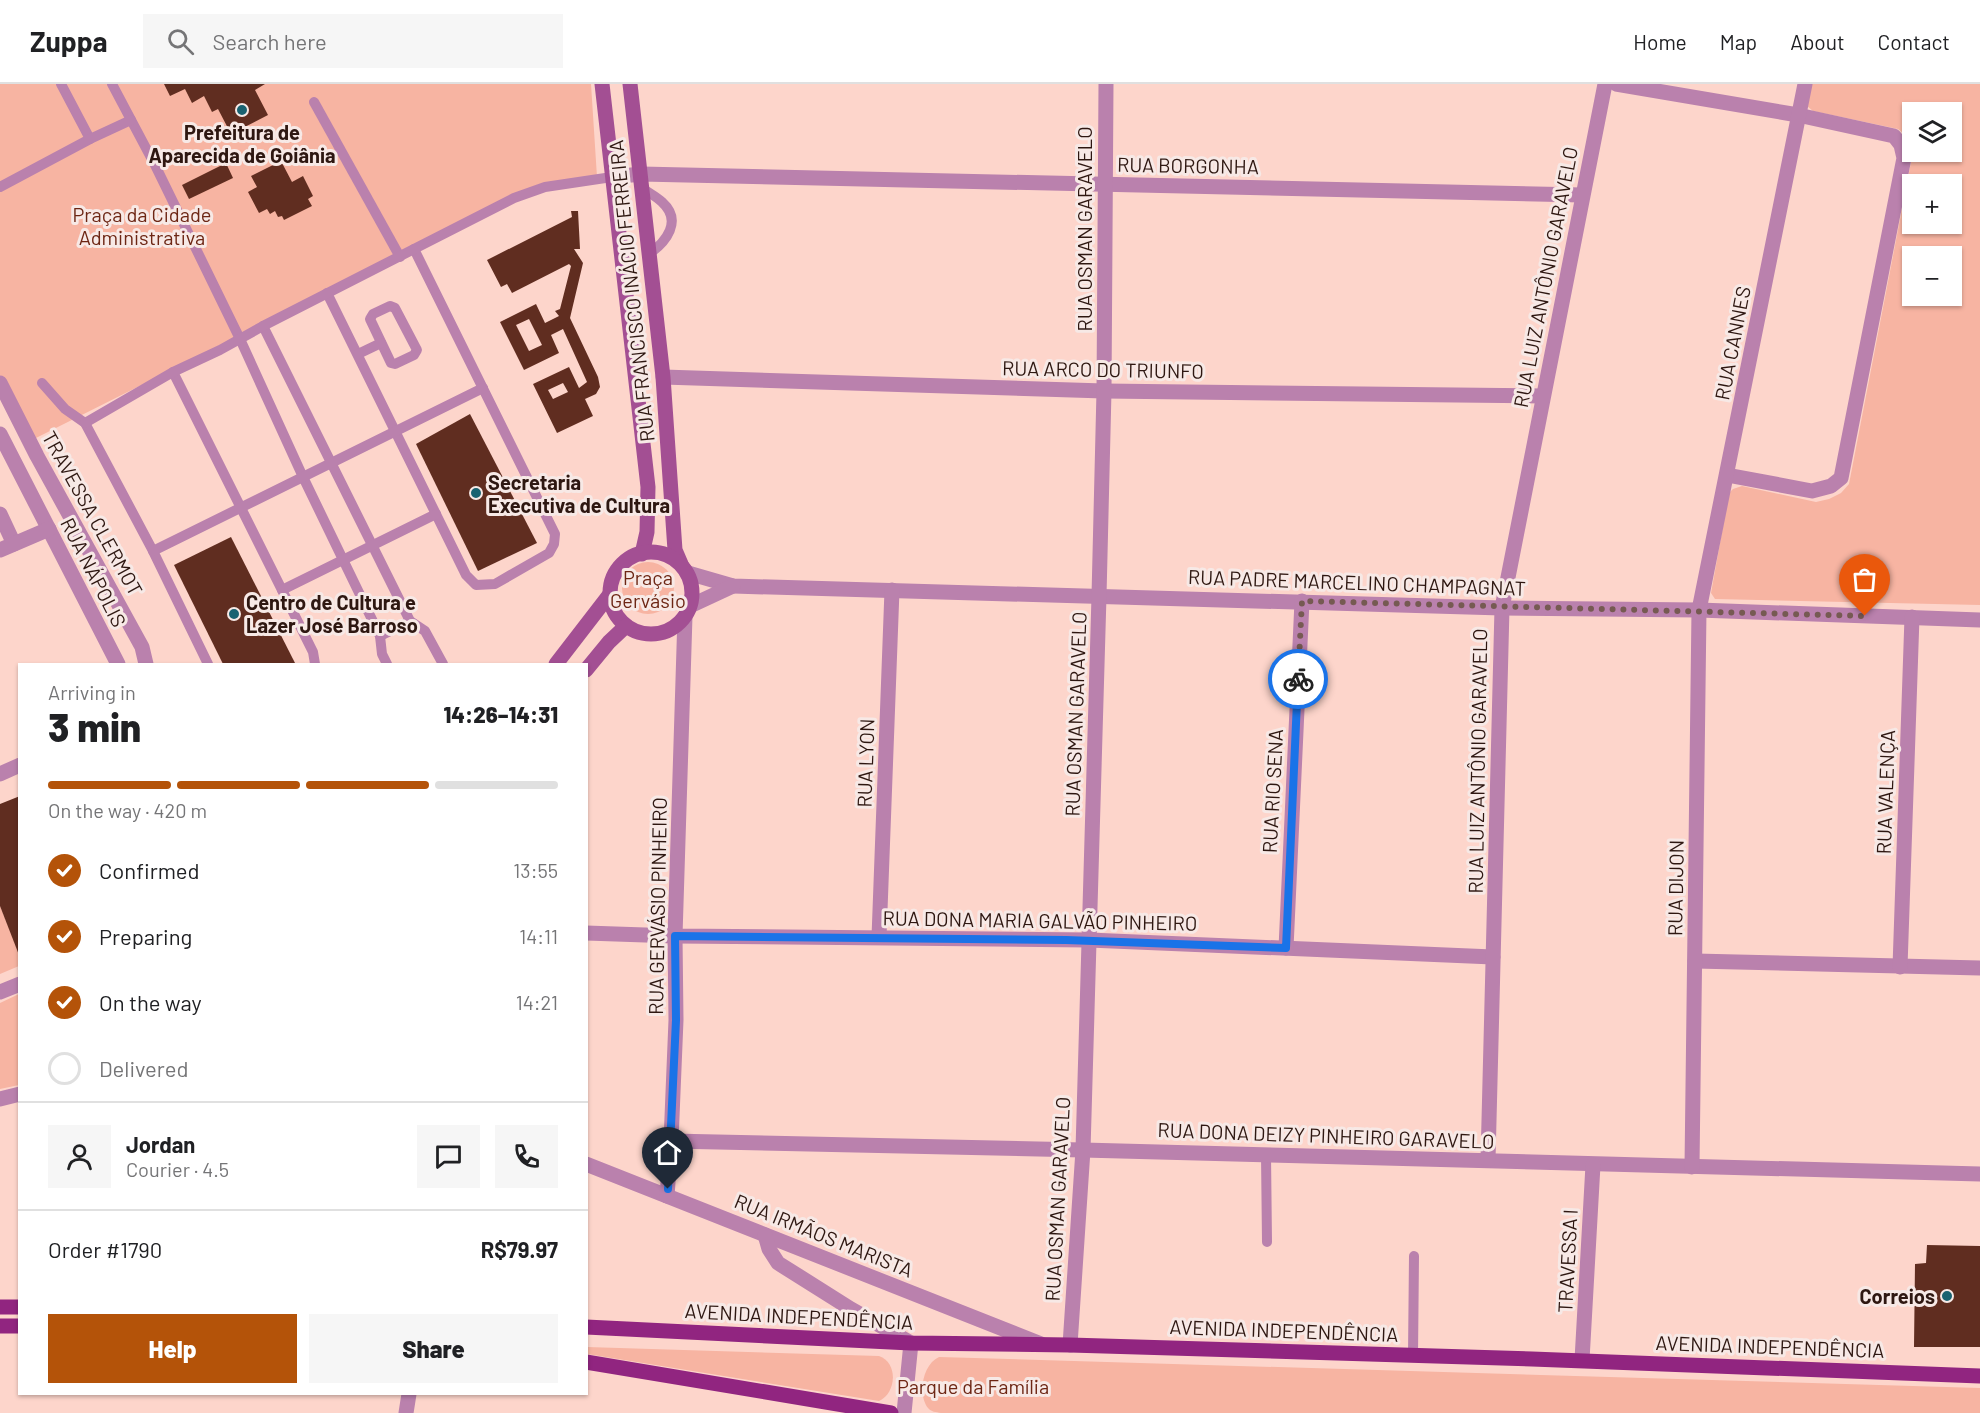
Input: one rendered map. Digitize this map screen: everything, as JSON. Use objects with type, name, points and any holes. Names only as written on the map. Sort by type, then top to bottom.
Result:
[{"type":"main road","points":[[0,1306],[18,1307]]},
{"type":"main road","points":[[0,1326],[18,1326]]},
{"type":"main road","name":"AVENIDA INDEPENDÊNCIA","points":[[588,1327],[910,1343],[1070,1345],[1582,1360],[1980,1376]]},
{"type":"main road","points":[[588,1362],[891,1413]]},
{"type":"street","name":"RUA FRANCISCO INÁCIO FERREIRA","points":[[603,84],[648,487],[647,532],[642,554]]},
{"type":"street","name":"RUA FRANCISCO INÁCIO FERREIRA","points":[[630,84],[663,377],[675,550],[684,569]]},
{"type":"street","name":"RUA OSMAN GARAVELO","points":[[1070,1345],[1083,1150],[1100,596],[1106,84]]},
{"type":"street","name":"RUA LUIZ ANTÔNIO GARAVELO","points":[[1488,1160],[1502,608],[1605,84]]},
{"type":"street","points":[[1616,84],[1798,115],[1894,136],[1901,144],[1904,158],[1841,478],[1832,486],[1812,491],[1727,475]]},
{"type":"street","name":"RUA CANNES","points":[[1699,610],[1805,84]]},
{"type":"street","name":"RUA BORGONHA","points":[[612,177],[641,181],[1106,184],[1582,195]]},
{"type":"street","name":"RUA ARCO DO TRIUNFO","points":[[663,377],[1104,391],[1543,396]]},
{"type":"street","name":"TRAVESSA CLERMOT","points":[[0,383],[141,647],[146,663]]},
{"type":"street","name":"RUA NÁPOLIS","points":[[0,434],[117,663]]},
{"type":"street","points":[[0,514],[7,547],[49,529]]},
{"type":"street","points":[[557,663],[610,594],[616,573],[632,558],[642,554],[663,555],[684,569],[692,588],[687,611],[675,627],[661,633],[640,633],[626,626],[612,606],[610,594]]},
{"type":"street","name":"RUA PADRE MARCELINO CHAMPAGNAT","points":[[684,569],[733,586],[1502,608],[1699,610],[1980,620]]},
{"type":"street","name":"RUA PADRE MARCELINO CHAMPAGNAT","points":[[687,611],[733,586]]},
{"type":"street","name":"RUA LYON","points":[[879,937],[892,590]]},
{"type":"street","name":"RUA RIO SENA","points":[[1286,948],[1302,601]]},
{"type":"street","name":"RUA DIJON","points":[[1692,1167],[1699,610]]},
{"type":"street","name":"RUA GERVÁSIO PINHEIRO","points":[[667,1196],[676,1020],[675,936],[687,611]]},
{"type":"street","name":"RUA VALENÇA","points":[[1900,967],[1912,617]]},
{"type":"street","points":[[588,668],[626,626]]},
{"type":"street","points":[[0,774],[18,766]]},
{"type":"street","name":"RUA DONA MARIA GALVÃO PINHEIRO","points":[[588,933],[1089,940],[1493,957]]},
{"type":"street","points":[[1695,961],[1980,968]]},
{"type":"street","points":[[0,992],[18,985]]},
{"type":"street","points":[[1,1104],[18,1095]]},
{"type":"street","name":"RUA DONA DEIZY PINHEIRO GARAVELO","points":[[671,1141],[1980,1174]]},
{"type":"street","name":"RUA IRMÃOS MARISTA","points":[[588,1165],[1045,1346]]},
{"type":"street","name":"TRAVESSA I","points":[[1582,1360],[1593,1165]]},
{"type":"street","points":[[765,1235],[769,1249],[778,1263],[910,1343],[904,1413]]},
{"type":"street","points":[[406,1413],[409,1395]]},
{"type":"lane","points":[[61,84],[90,139]]},
{"type":"lane","points":[[112,84],[156,167],[240,339],[303,477],[380,636],[382,654],[386,663]]},
{"type":"lane","points":[[315,102],[399,257]]},
{"type":"lane","points":[[0,187],[130,120]]},
{"type":"lane","points":[[85,423],[173,372],[526,193],[612,177]]},
{"type":"lane","points":[[641,181],[664,203],[672,217],[671,232],[662,245],[649,254]]},
{"type":"lane","points":[[327,293],[466,575],[476,585],[495,584],[549,553],[554,544],[555,534],[414,249]]},
{"type":"lane","points":[[393,306],[417,352],[393,364],[381,343],[370,319],[371,316],[393,306]]},
{"type":"lane","points":[[263,326],[410,621],[425,631],[441,663]]},
{"type":"lane","points":[[358,354],[381,343]]},
{"type":"lane","points":[[173,372],[313,652],[315,663]]},
{"type":"lane","points":[[42,383],[65,409],[85,423],[153,551],[208,663]]},
{"type":"lane","points":[[153,551],[483,388]]},
{"type":"lane","points":[[282,590],[436,514]]},
{"type":"lane","points":[[380,636],[410,621]]},
{"type":"lane","points":[[1266,1155],[1267,1242]]},
{"type":"lane","points":[[1413,1256],[1413,1355]]},
{"type":"green space","name":"Praça da Cidade Administrativa","points":[[0,84],[591,84],[597,177],[558,183],[474,218],[30,441],[0,382]]},
{"type":"green space","points":[[1808,84],[1980,84],[1980,605],[1715,599],[1711,593],[1729,493],[1733,489],[1742,486],[1816,502],[1841,493],[1849,484],[1902,209],[1902,234],[1962,234],[1962,174],[1909,174],[1911,162],[1962,162],[1962,102],[1902,102],[1902,132],[1898,129],[1813,111],[1807,106]]},
{"type":"green space","name":"Praça Gervásio","points":[[648,562],[662,566],[670,574],[674,588],[670,602],[662,610],[648,614],[634,610],[626,602],[622,588],[626,574],[634,566]]},
{"type":"green space","points":[[0,906],[18,950],[18,966],[0,974]]},
{"type":"green space","points":[[18,994],[18,1085],[0,1089],[0,1003]]},
{"type":"green space","points":[[588,1347],[879,1356],[890,1365],[893,1378],[889,1392],[879,1401],[588,1354]]},
{"type":"green space","name":"Parque da Família","points":[[939,1357],[1980,1388],[1980,1413],[941,1413],[928,1408],[922,1388],[929,1366]]},
{"type":"building","name":"Prefeitura de Aparecida de Goiânia","points":[[164,84],[265,84],[255,90],[268,115],[231,134],[218,109],[212,112],[204,96],[192,103],[185,89],[170,96]]},
{"type":"building","points":[[281,161],[292,182],[303,176],[313,196],[308,199],[312,206],[284,220],[282,216],[278,217],[275,211],[270,214],[267,209],[259,213],[248,192],[257,187],[251,176]]},
{"type":"building","points":[[226,163],[233,178],[189,199],[182,185]]},
{"type":"building","points":[[571,211],[578,211],[580,249],[574,249],[583,263],[570,318],[598,377],[600,387],[596,394],[585,399],[593,416],[557,433],[533,384],[569,367],[579,388],[587,382],[563,329],[551,335],[559,353],[524,370],[500,322],[536,304],[545,323],[559,316],[555,311],[560,309],[571,266],[569,264],[512,293],[507,284],[501,287],[487,260],[572,217]],"holes":[[[529,319],[542,345],[529,351],[516,325]],[[563,383],[568,392],[553,399],[548,390]]]},
{"type":"building","name":"Secretaria Executiva de Cultura","points":[[470,414],[537,543],[478,571],[416,444]]},
{"type":"building","name":"Centro de Cultura e Lazer José Barroso","points":[[231,537],[295,663],[223,663],[174,565]]},
{"type":"building","points":[[18,797],[18,952],[0,906],[0,804]]},
{"type":"building","name":"Correios","points":[[1927,1245],[1980,1246],[1980,1347],[1914,1347],[1915,1264],[1926,1263]]},
{"type":"way so far","points":[[1298,679],[1302,601],[1865,616]]},
{"type":"place","name":"Prefeitura de Aparecida de Goiânia","points":[[242,110]]},
{"type":"place","name":"Secretaria Executiva de Cultura","points":[[476,493]]},
{"type":"place","name":"Centro de Cultura e Lazer José Barroso","points":[[234,614]]},
{"type":"place","name":"Correios","points":[[1947,1296]]},
{"type":"route","points":[[668,1189],[676,1020],[675,936],[1066,940],[1286,948],[1298,679]]}]
